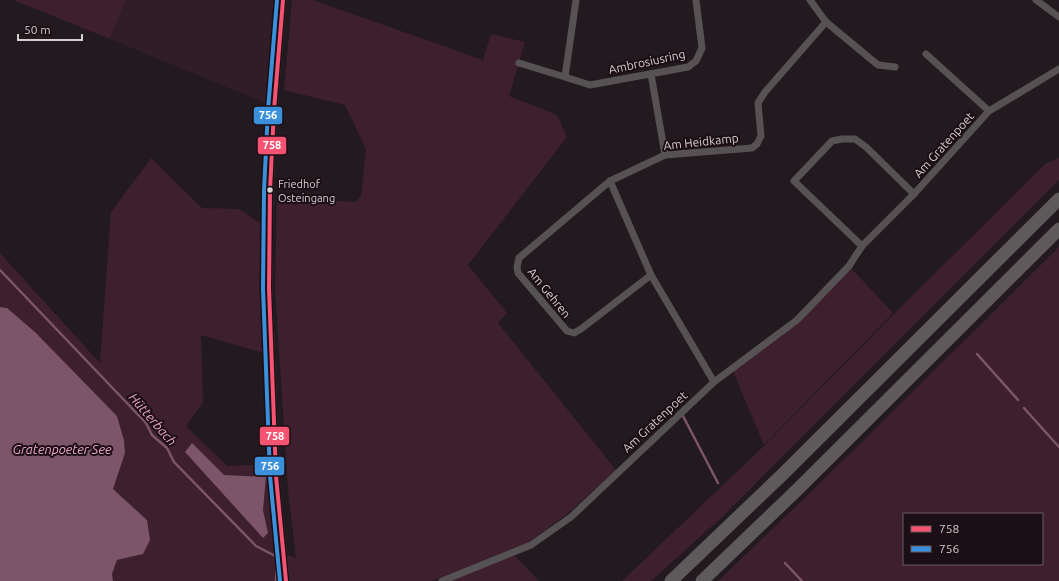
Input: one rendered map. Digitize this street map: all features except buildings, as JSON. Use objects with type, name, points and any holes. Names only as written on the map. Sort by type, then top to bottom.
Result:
[{"type":"highway","points":[[671,581],[789,469],[1059,199]]},
{"type":"highway","points":[[702,581],[1059,229]]},
{"type":"street","points":[[283,0],[270,190],[269,288],[276,476],[286,581]]},
{"type":"street","points":[[565,77],[576,0]]},
{"type":"street","name":"Ambrosiusring","points":[[519,63],[590,85],[688,67],[696,61],[702,48],[696,0]]},
{"type":"street","points":[[810,0],[826,22],[878,65],[895,67]]},
{"type":"street","points":[[1036,0],[1059,17]]},
{"type":"street","name":"Am Heidkamp","points":[[610,181],[665,155],[752,148],[757,144],[761,136],[758,103],[765,92],[826,22]]},
{"type":"street","name":"Am Gratenpoet","points":[[926,54],[989,111]]},
{"type":"street","name":"Am Gratenpoet","points":[[442,581],[531,545],[570,517],[714,382],[797,320],[849,266],[862,246],[914,194],[989,111],[1059,69]]},
{"type":"street","points":[[651,74],[665,155]]},
{"type":"street","name":"Am Gratenpoet","points":[[862,246],[794,181],[832,141],[855,139],[866,147],[914,194]]},
{"type":"street","points":[[610,181],[651,275],[714,382]]},
{"type":"street","name":"Am Gehren","points":[[610,181],[519,258],[517,266],[518,273],[567,331],[574,333],[651,275]]},
{"type":"shaded area","points":[[13,0],[126,0],[110,39]]},
{"type":"shaded area","points":[[126,0],[277,0],[270,105],[110,39]]},
{"type":"shaded area","points":[[292,0],[313,0],[483,60],[491,34],[525,42],[509,96],[557,115],[567,137],[468,265],[507,313],[498,323],[616,470],[567,514],[529,542],[432,581],[113,581],[112,574],[117,560],[142,554],[147,520],[113,489],[125,453],[124,440],[117,416],[35,332],[7,309],[0,307],[0,253],[100,363],[111,212],[151,158],[202,208],[239,209],[264,226],[267,354],[201,335],[203,403],[186,426],[227,466],[271,464],[277,551],[296,558],[288,490],[275,288],[277,197],[356,202],[361,196],[366,149],[345,105],[284,90]]},
{"type":"shaded area","points":[[1059,158],[1059,180],[721,518],[651,581],[622,581],[764,446],[1045,164]]},
{"type":"shaded area","points":[[1059,247],[1059,581],[718,581],[814,489]]},
{"type":"shaded area","points":[[849,266],[893,313],[764,445],[732,369],[797,320]]},
{"type":"shaded area","points":[[513,554],[539,581],[450,581]]},
{"type":"water","name":"Gratenpoeter See","points":[[0,307],[7,308],[35,332],[117,416],[124,440],[125,453],[113,489],[147,520],[150,540],[143,554],[117,560],[112,574],[113,581],[0,581]]},
{"type":"water","points":[[192,443],[224,475],[266,477],[263,510],[268,533],[263,538],[185,452]]},
{"type":"waterway","name":"Hütterbach","points":[[0,270],[146,423],[152,435],[167,448],[174,462],[256,546],[277,557],[276,581]]},
{"type":"waterway","points":[[977,354],[1018,400]]},
{"type":"waterway","points":[[1024,408],[1059,447]]},
{"type":"waterway","points":[[683,416],[718,483]]},
{"type":"waterway","points":[[785,563],[802,581]]},
{"type":"transit line","name":"756","points":[[277,0],[268,110],[264,190],[263,288],[270,476],[280,581]]},
{"type":"transit line","name":"758","points":[[283,0],[274,110],[270,190],[269,288],[276,476],[286,581]]},
{"type":"place","name":"Friedhof Osteingang","points":[[270,190]]}]
